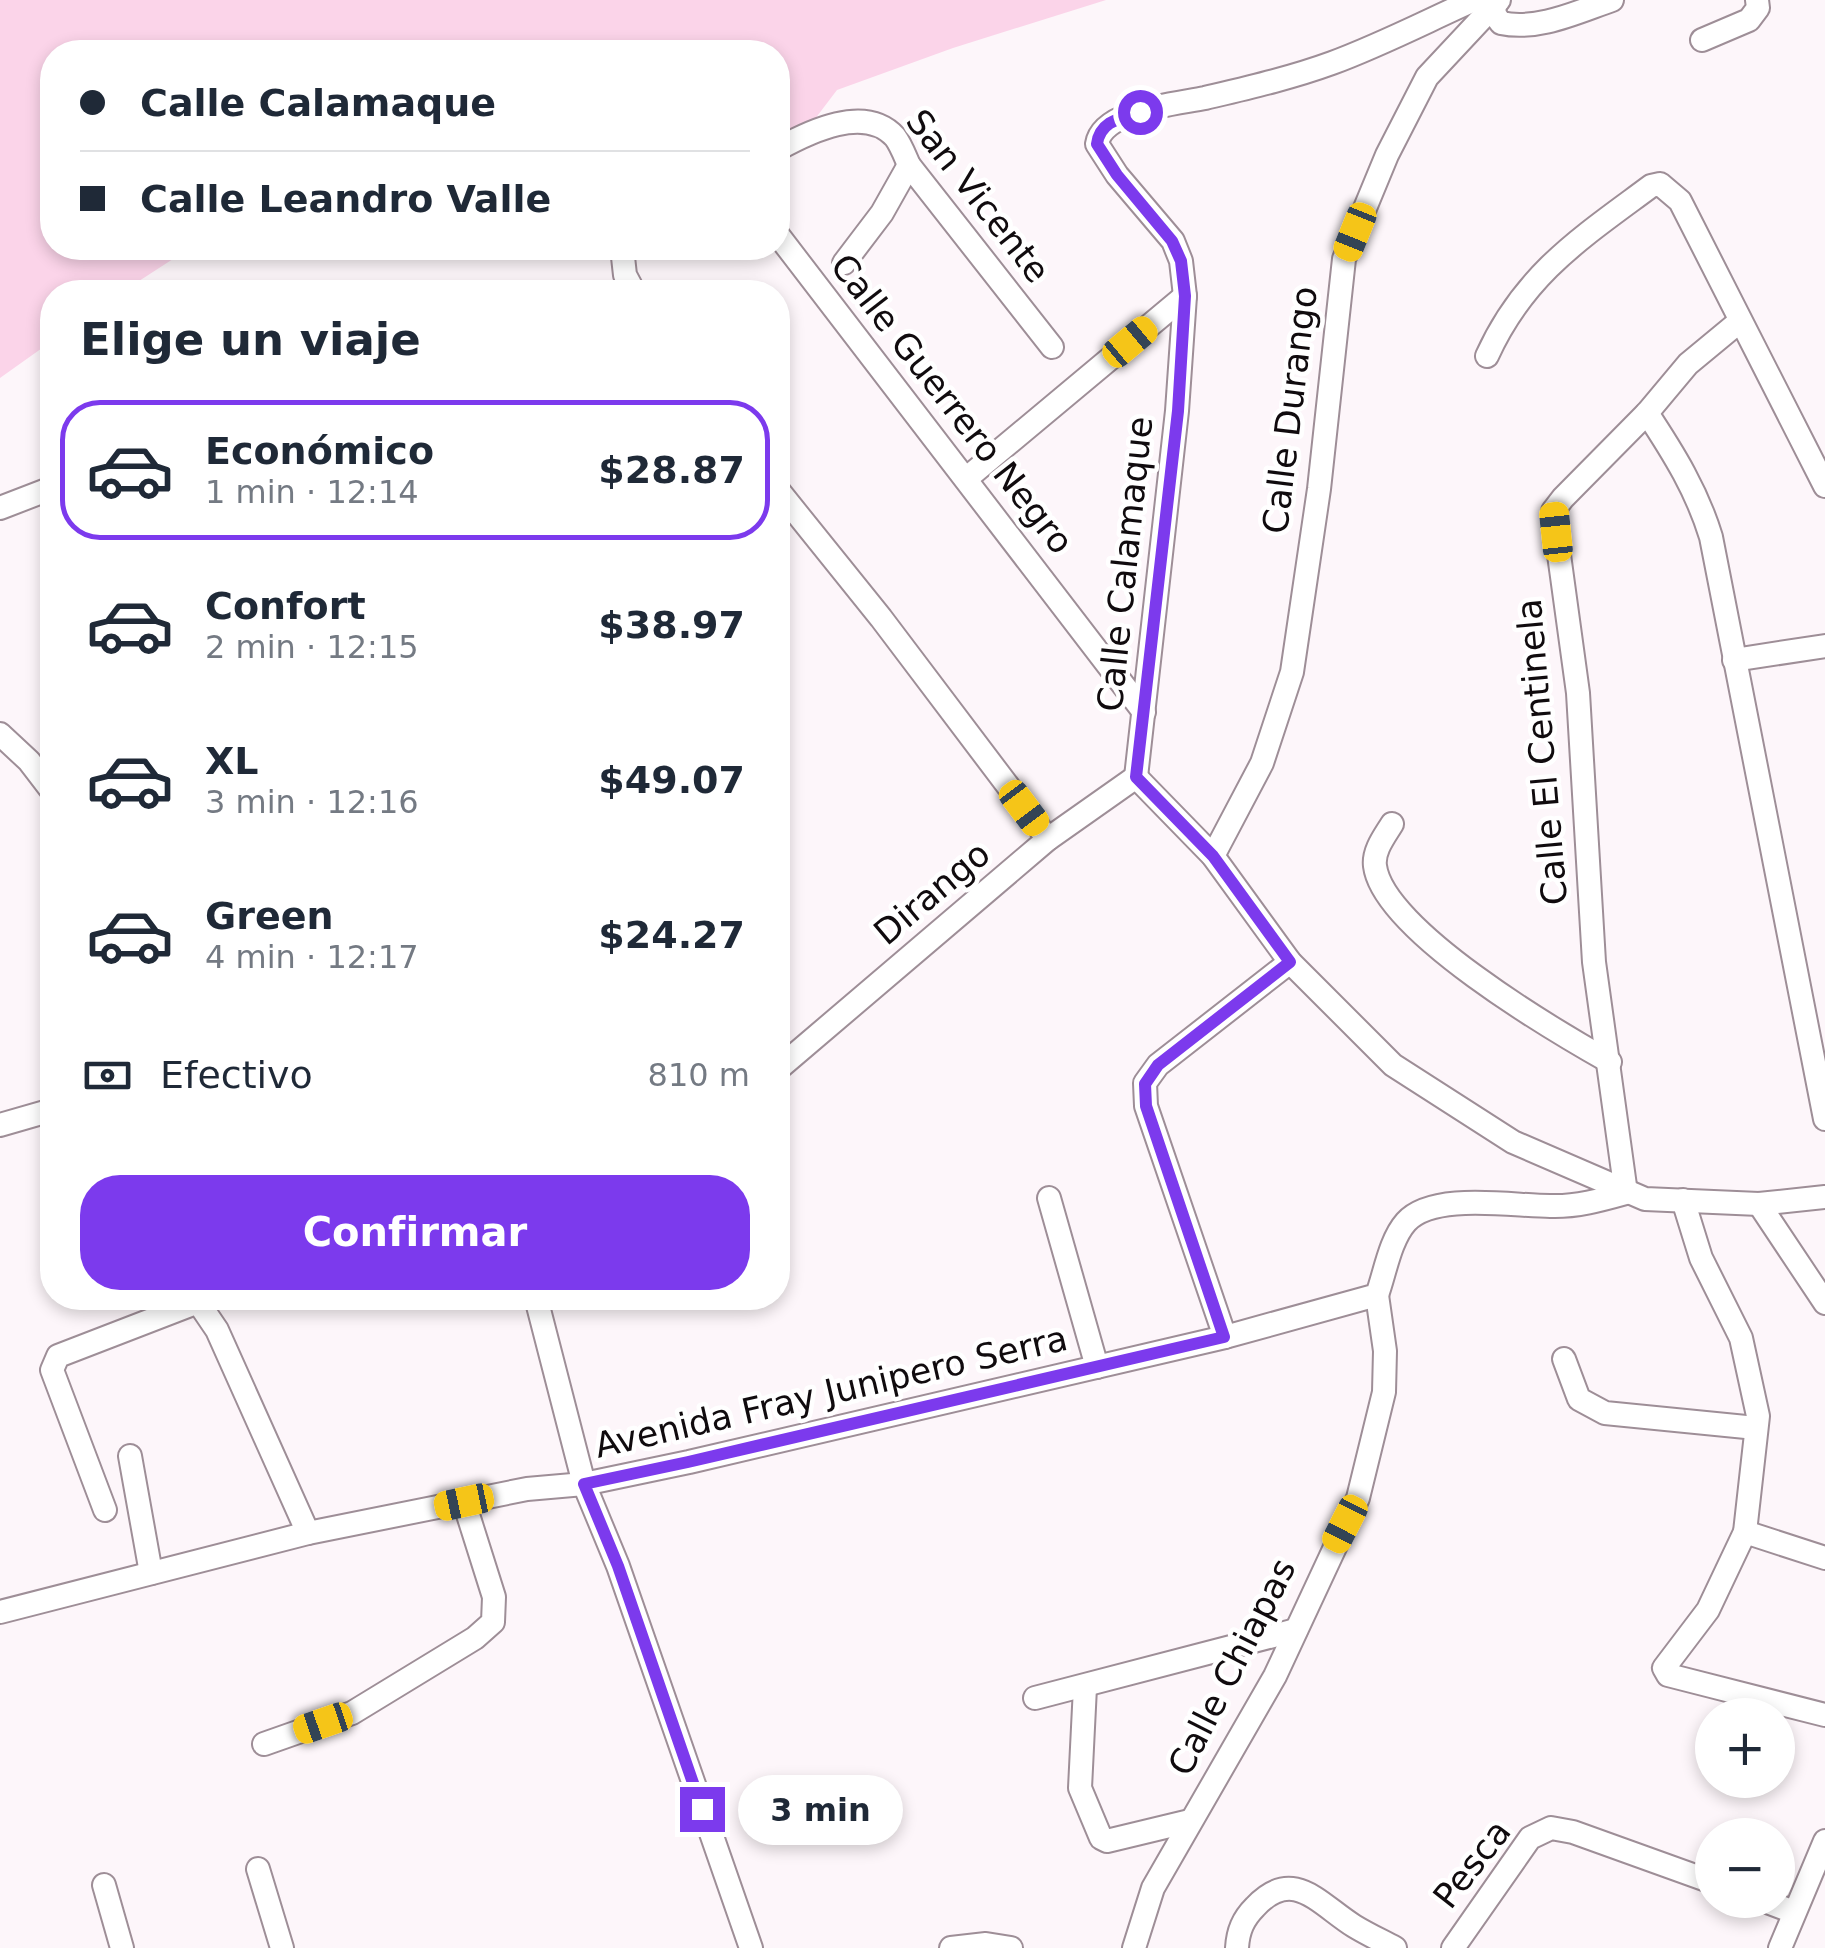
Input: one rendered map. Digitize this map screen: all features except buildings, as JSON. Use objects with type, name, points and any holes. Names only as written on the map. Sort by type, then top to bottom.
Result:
[{"type":"street","points":[[1489,2],[1500,23],[1517,26],[1536,25],[1612,0]]},
{"type":"street","points":[[1702,40],[1749,20],[1758,8],[1757,0]]},
{"type":"street","name":"Calle Calamaque","points":[[1136,777],[1182,364],[1185,296],[1181,261],[1172,241],[1097,144],[1104,128],[1114,120],[1140,112],[1330,64],[1489,2]]},
{"type":"street","name":"Calle Durango","points":[[1213,856],[1262,762],[1292,672],[1320,489],[1344,260],[1386,155],[1428,78],[1489,2]]},
{"type":"street","name":"San Vicente","points":[[790,142],[859,121],[873,122],[898,140],[909,166],[1052,347]]},
{"type":"street","points":[[844,263],[882,213],[909,166]]},
{"type":"street","points":[[1487,356],[1520,298],[1562,252],[1660,184],[1680,201],[1825,486]]},
{"type":"street","name":"Calle Guerrero Negro","points":[[790,249],[1144,712]]},
{"type":"street","points":[[967,478],[1185,296]]},
{"type":"street","name":"Calle El Centinela","points":[[1626,1193],[1594,962],[1578,693],[1554,511],[1647,414],[1688,364],[1740,321]]},
{"type":"street","points":[[1647,414],[1680,462],[1711,538],[1825,1119]]},
{"type":"street","points":[[0,508],[40,493]]},
{"type":"street","points":[[790,505],[881,618],[1048,840]]},
{"type":"street","points":[[1734,660],[1825,646]]},
{"type":"street","points":[[0,734],[40,776]]},
{"type":"street","points":[[1136,777],[1213,856],[1290,962],[1393,1065],[1513,1142],[1645,1200],[1759,1204],[1825,1197]]},
{"type":"street","name":"Dirango","points":[[790,1059],[1048,840],[1136,777]]},
{"type":"street","points":[[1392,824],[1376,853],[1375,869],[1410,922],[1468,972],[1610,1062]]},
{"type":"street","points":[[1224,1337],[1146,1106],[1145,1084],[1158,1065],[1290,962]]},
{"type":"street","points":[[0,1125],[40,1113]]},
{"type":"street","points":[[1377,1295],[1406,1222],[1436,1206],[1572,1205],[1626,1193]]},
{"type":"street","points":[[1049,1198],[1098,1367]]},
{"type":"street","points":[[1684,1200],[1701,1258],[1741,1338],[1758,1416],[1744,1532],[1708,1610],[1665,1664],[1668,1674],[1825,1715]]},
{"type":"street","points":[[1759,1204],[1825,1303]]},
{"type":"street","name":"Avenida Fray Junipero Serra","points":[[0,1612],[308,1534],[527,1489],[584,1484],[1098,1367],[1377,1295]]},
{"type":"street","name":"Calle Chiapas","points":[[1134,1948],[1154,1888],[1275,1676],[1358,1498],[1384,1392],[1385,1364],[1377,1295]]},
{"type":"street","points":[[104,1510],[52,1370],[58,1356],[177,1310]]},
{"type":"street","points":[[203,1310],[217,1330],[308,1534]]},
{"type":"street","points":[[539,1310],[584,1484],[618,1566],[750,1948]]},
{"type":"street","points":[[1564,1359],[1579,1399],[1604,1413],[1756,1428]]},
{"type":"street","points":[[130,1456],[152,1573]]},
{"type":"street","points":[[264,1744],[352,1713],[475,1638],[494,1622],[494,1596],[464,1502]]},
{"type":"street","points":[[1744,1532],[1825,1558]]},
{"type":"street","points":[[1035,1698],[1296,1630]]},
{"type":"street","points":[[1085,1687],[1080,1788],[1101,1838],[1106,1841],[1190,1821]]},
{"type":"street","name":"Pesca","points":[[1453,1948],[1530,1838],[1551,1828],[1574,1832],[1695,1876]]},
{"type":"street","points":[[1795,1910],[1825,1842]]},
{"type":"street","points":[[258,1869],[282,1948]]},
{"type":"street","points":[[104,1885],[122,1948]]},
{"type":"street","points":[[1236,1948],[1245,1918],[1274,1890],[1289,1888],[1308,1894],[1354,1937],[1395,1948]]},
{"type":"street","points":[[1780,1948],[1792,1918]]},
{"type":"street","points":[[951,1948],[986,1944],[1011,1948]]},
{"type":"shaded area","points":[[0,0],[1106,0],[953,48],[837,90],[802,136],[790,134],[790,40],[40,40],[40,260],[171,260],[141,280],[40,280],[40,350],[0,378]]},
{"type":"route","points":[[702,1809],[618,1566],[584,1484],[1224,1337],[1146,1106],[1145,1084],[1158,1065],[1290,962],[1213,856],[1136,777],[1178,411],[1185,296],[1181,261],[1172,241],[1134,198],[1097,144],[1098,135],[1114,120],[1140,112]]}]
